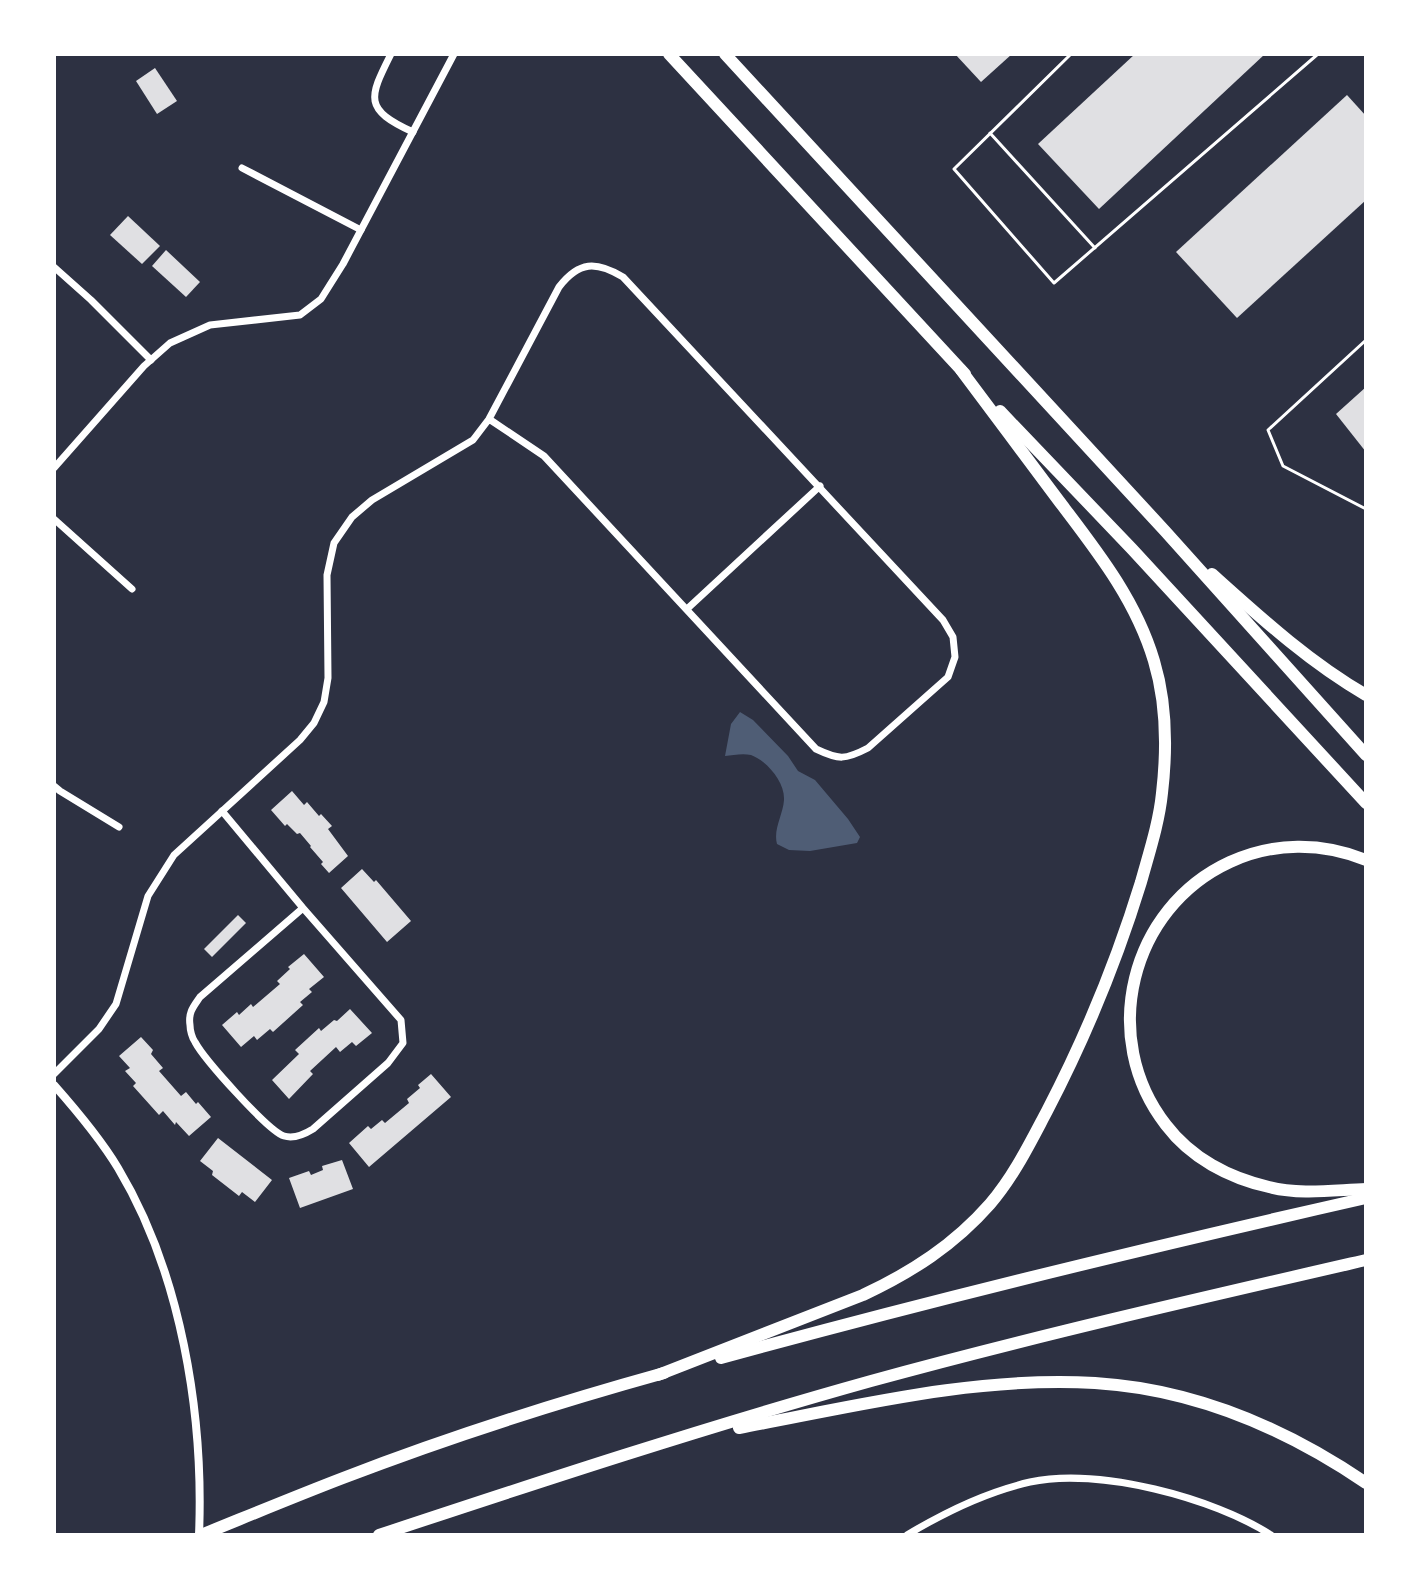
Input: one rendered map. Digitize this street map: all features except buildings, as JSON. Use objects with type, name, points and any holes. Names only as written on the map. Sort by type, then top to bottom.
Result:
[{"type":"highway","points":[[669,54],[1366,803]]},
{"type":"highway","points":[[725,54],[1165,531],[1366,755]]},
{"type":"highway","points":[[658,1375],[896,1280],[943,1249],[978,1217],[1020,1162],[1058,1090],[1119,946],[1144,870],[1162,794],[1165,742],[1161,690],[1147,639],[1136,612],[1107,564],[961,370]]},
{"type":"highway","points":[[1165,531],[1291,645],[1366,695]]},
{"type":"highway","points":[[1366,860],[1323,848],[1288,847],[1254,852],[1205,876],[1176,900],[1145,946],[1133,982],[1130,1016],[1133,1049],[1148,1096],[1176,1137],[1199,1157],[1231,1175],[1286,1191],[1366,1189]]},
{"type":"highway","points":[[200,1535],[438,1443],[658,1375],[1039,1274],[1366,1198]]},
{"type":"highway","points":[[379,1535],[584,1468],[869,1382],[1131,1314],[1366,1260]]},
{"type":"highway","points":[[677,1440],[949,1389],[1009,1383],[1097,1383],[1152,1390],[1233,1413],[1307,1446],[1366,1483]]},
{"type":"street","points":[[391,54],[375,86],[374,100],[383,115],[394,124],[413,132]]},
{"type":"street","points":[[54,468],[170,343],[210,325],[300,315],[321,299],[454,54]]},
{"type":"street","points":[[242,168],[361,230]]},
{"type":"street","points":[[54,1074],[99,1029],[116,1004],[148,896],[174,855],[300,740],[314,723],[324,702],[328,678],[327,575],[334,543],[352,517],[372,500],[473,440],[489,419],[559,287],[570,273],[586,266],[607,268],[623,277],[820,486],[943,620],[953,637],[955,657],[948,677],[868,748],[852,756],[834,758],[816,749],[544,456],[489,419]]},
{"type":"street","points":[[54,267],[151,360]]},
{"type":"street","points":[[687,609],[820,486]]},
{"type":"street","points":[[54,519],[132,589]]},
{"type":"street","points":[[56,791],[119,827]]},
{"type":"street","points":[[222,811],[401,1020],[403,1043],[388,1063],[313,1129],[302,1136],[286,1137],[274,1131],[194,1042],[190,1012],[200,997],[303,908]]},
{"type":"street","points":[[54,1085],[100,1140],[140,1208],[170,1291],[186,1355],[199,1448],[200,1535]]},
{"type":"street","points":[[907,1535],[983,1496],[1033,1482],[1075,1479],[1117,1482],[1189,1498],[1224,1510],[1271,1535]]},
{"type":"lane","points":[[1071,54],[954,169],[1054,283],[1318,54]]},
{"type":"lane","points":[[990,133],[1095,248]]},
{"type":"lane","points":[[1366,340],[1268,430],[1283,466],[1366,509]]},
{"type":"water","points":[[740,712],[753,720],[788,756],[798,771],[815,780],[860,837],[857,843],[810,851],[789,850],[777,844],[776,833],[784,800],[778,779],[769,767],[751,755],[725,756],[731,724]]}]
